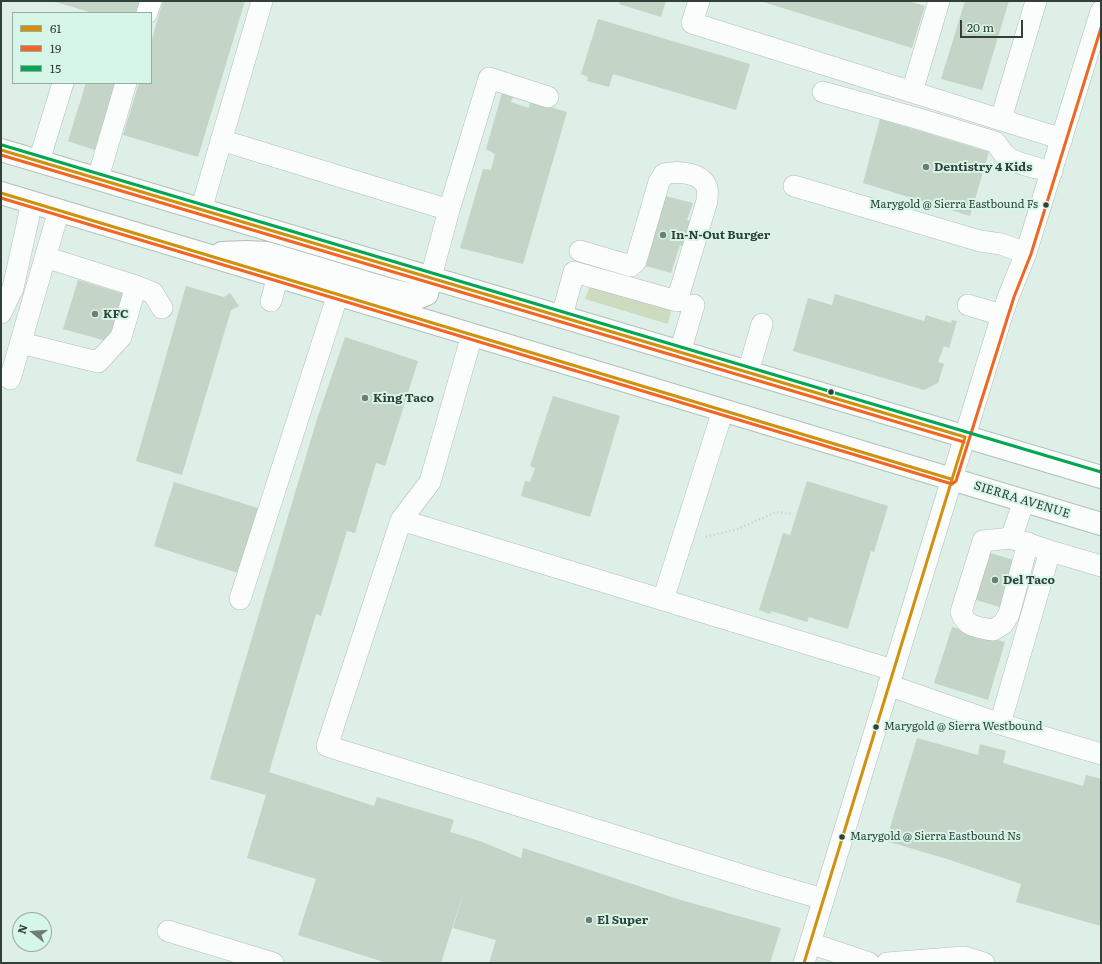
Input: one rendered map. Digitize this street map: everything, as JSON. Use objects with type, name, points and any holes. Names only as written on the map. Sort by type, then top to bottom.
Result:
[{"type":"main road","points":[[1,150],[1101,477]]},
{"type":"main road","name":"SIERRA AVENUE","points":[[1,193],[1101,524]]},
{"type":"main road","points":[[204,254],[246,252],[267,253],[391,290],[420,297],[427,294],[431,277]]},
{"type":"street","points":[[147,12],[151,1]]},
{"type":"street","points":[[201,210],[262,1]]},
{"type":"street","points":[[699,1],[692,23],[1062,139]]},
{"type":"street","points":[[912,92],[939,1]]},
{"type":"street","points":[[1007,121],[1036,1]]},
{"type":"street","points":[[804,963],[964,437],[1009,295],[1026,253],[1101,11]]},
{"type":"street","points":[[431,277],[488,78],[548,96]]},
{"type":"street","points":[[39,161],[63,84]]},
{"type":"street","points":[[98,178],[126,84]]},
{"type":"street","points":[[823,92],[995,142],[1005,155],[1018,163],[1052,172]]},
{"type":"street","points":[[221,140],[449,210]]},
{"type":"street","points":[[562,316],[574,272],[677,301],[707,201],[707,188],[702,179],[690,174],[676,171],[664,174],[659,182],[636,261],[631,266],[580,251]]},
{"type":"street","points":[[794,186],[980,240],[1001,244],[1026,253]]},
{"type":"street","points":[[1,313],[13,288],[32,202]]},
{"type":"street","points":[[10,379],[59,210]]},
{"type":"street","points":[[45,257],[136,286],[153,293],[162,308]]},
{"type":"street","points":[[270,301],[278,276]]},
{"type":"street","points":[[21,342],[98,362],[121,337],[136,286]]},
{"type":"street","points":[[240,599],[338,294]]},
{"type":"street","points":[[680,352],[694,305]]},
{"type":"street","points":[[968,305],[1002,316]]},
{"type":"street","points":[[748,372],[762,324]]},
{"type":"street","points":[[472,335],[430,482],[401,520],[327,746],[823,899]]},
{"type":"street","points":[[664,600],[723,410]]},
{"type":"street","points":[[1024,500],[1020,541],[1101,566]]},
{"type":"street","points":[[401,520],[664,600],[890,678],[1000,724],[1101,754]]},
{"type":"street","points":[[1000,724],[1050,551]]},
{"type":"street","points":[[168,931],[272,963]]},
{"type":"street","points":[[810,943],[869,963]]},
{"type":"street","points":[[887,963],[964,957],[984,963]]},
{"type":"path","points":[[705,538],[738,529],[776,512],[792,514]]},
{"type":"green space","points":[[592,287],[669,310],[671,312],[668,324],[585,299],[589,288]]},
{"type":"building","points":[[52,1],[140,1],[136,12],[90,12]]},
{"type":"building","points":[[163,1],[245,1],[198,157],[123,135],[139,84],[152,84],[152,39]]},
{"type":"building","points":[[620,1],[666,1],[661,17],[619,4]]},
{"type":"building","points":[[760,1],[908,1],[925,6],[912,48]]},
{"type":"building","points":[[965,1],[1009,1],[982,90],[941,79]]},
{"type":"building","points":[[598,19],[750,64],[736,110],[613,74],[609,87],[587,81],[588,77],[581,74]]},
{"type":"building","points":[[86,84],[115,84],[95,150],[68,141]]},
{"type":"building","points":[[502,93],[514,95],[511,102],[529,108],[530,101],[567,112],[523,264],[460,248],[483,169],[491,170],[495,154],[486,149]]},
{"type":"building","name":"Dentistry 4 Kids","points":[[880,119],[989,152],[970,216],[863,183]]},
{"type":"building","name":"In-N-Out Burger","points":[[661,195],[693,203],[687,220],[690,221],[683,246],[680,245],[671,273],[642,265]]},
{"type":"building","name":"KFC","points":[[78,280],[124,294],[110,342],[63,329]]},
{"type":"building","points":[[186,286],[224,297],[230,293],[239,306],[231,310],[182,475],[136,461]]},
{"type":"building","points":[[835,294],[924,321],[926,315],[951,323],[952,320],[957,321],[949,348],[944,346],[938,362],[944,364],[938,383],[924,390],[793,351],[808,298],[832,305]]},
{"type":"building","points":[[345,337],[418,361],[385,466],[376,463],[355,533],[347,531],[321,616],[316,614],[269,772],[374,806],[377,797],[454,820],[450,832],[480,841],[521,858],[523,848],[681,900],[781,928],[770,963],[489,963],[496,940],[453,928],[465,888],[441,963],[387,963],[298,935],[316,879],[247,858],[266,795],[210,779],[317,419]]},
{"type":"building","points":[[553,396],[620,416],[590,517],[521,496],[525,481],[530,482],[535,468],[530,466]]},
{"type":"building","points":[[807,481],[888,506],[874,552],[871,551],[848,629],[809,617],[807,622],[771,611],[770,614],[759,610],[783,533],[790,535]]},
{"type":"building","points":[[174,482],[258,508],[238,573],[154,546]]},
{"type":"building","name":"Del Taco","points":[[987,552],[1017,561],[1003,608],[973,599]]},
{"type":"building","points":[[952,627],[1005,642],[988,700],[934,683]]},
{"type":"building","points":[[917,738],[978,755],[980,744],[1006,751],[1003,763],[1083,786],[1086,775],[1101,779],[1101,926],[1016,902],[1021,884],[947,859],[886,841]]},
{"type":"transit line","name":"19","points":[[1,198],[952,484],[956,481],[1014,297],[1031,254],[1101,28]]},
{"type":"transit line","name":"15","points":[[2,145],[1101,472]]},
{"type":"transit line","name":"61","points":[[1,150],[965,437],[804,963]]},
{"type":"transit line","name":"19","points":[[1,155],[964,442]]},
{"type":"transit line","name":"61","points":[[1,193],[951,479]]},
{"type":"place","name":"Dentistry 4 Kids","points":[[926,167]]},
{"type":"place","name":"Marygold @ Sierra Eastbound Fs","points":[[1046,205]]},
{"type":"place","name":"In-N-Out Burger","points":[[663,235]]},
{"type":"place","name":"KFC","points":[[95,314]]},
{"type":"place","name":"King Taco","points":[[365,398]]},
{"type":"place","name":"Del Taco","points":[[995,580]]},
{"type":"place","name":"Marygold @ Sierra Westbound","points":[[876,727]]},
{"type":"place","name":"Marygold @ Sierra Eastbound Ns","points":[[842,837]]},
{"type":"place","name":"El Super","points":[[589,920]]}]
